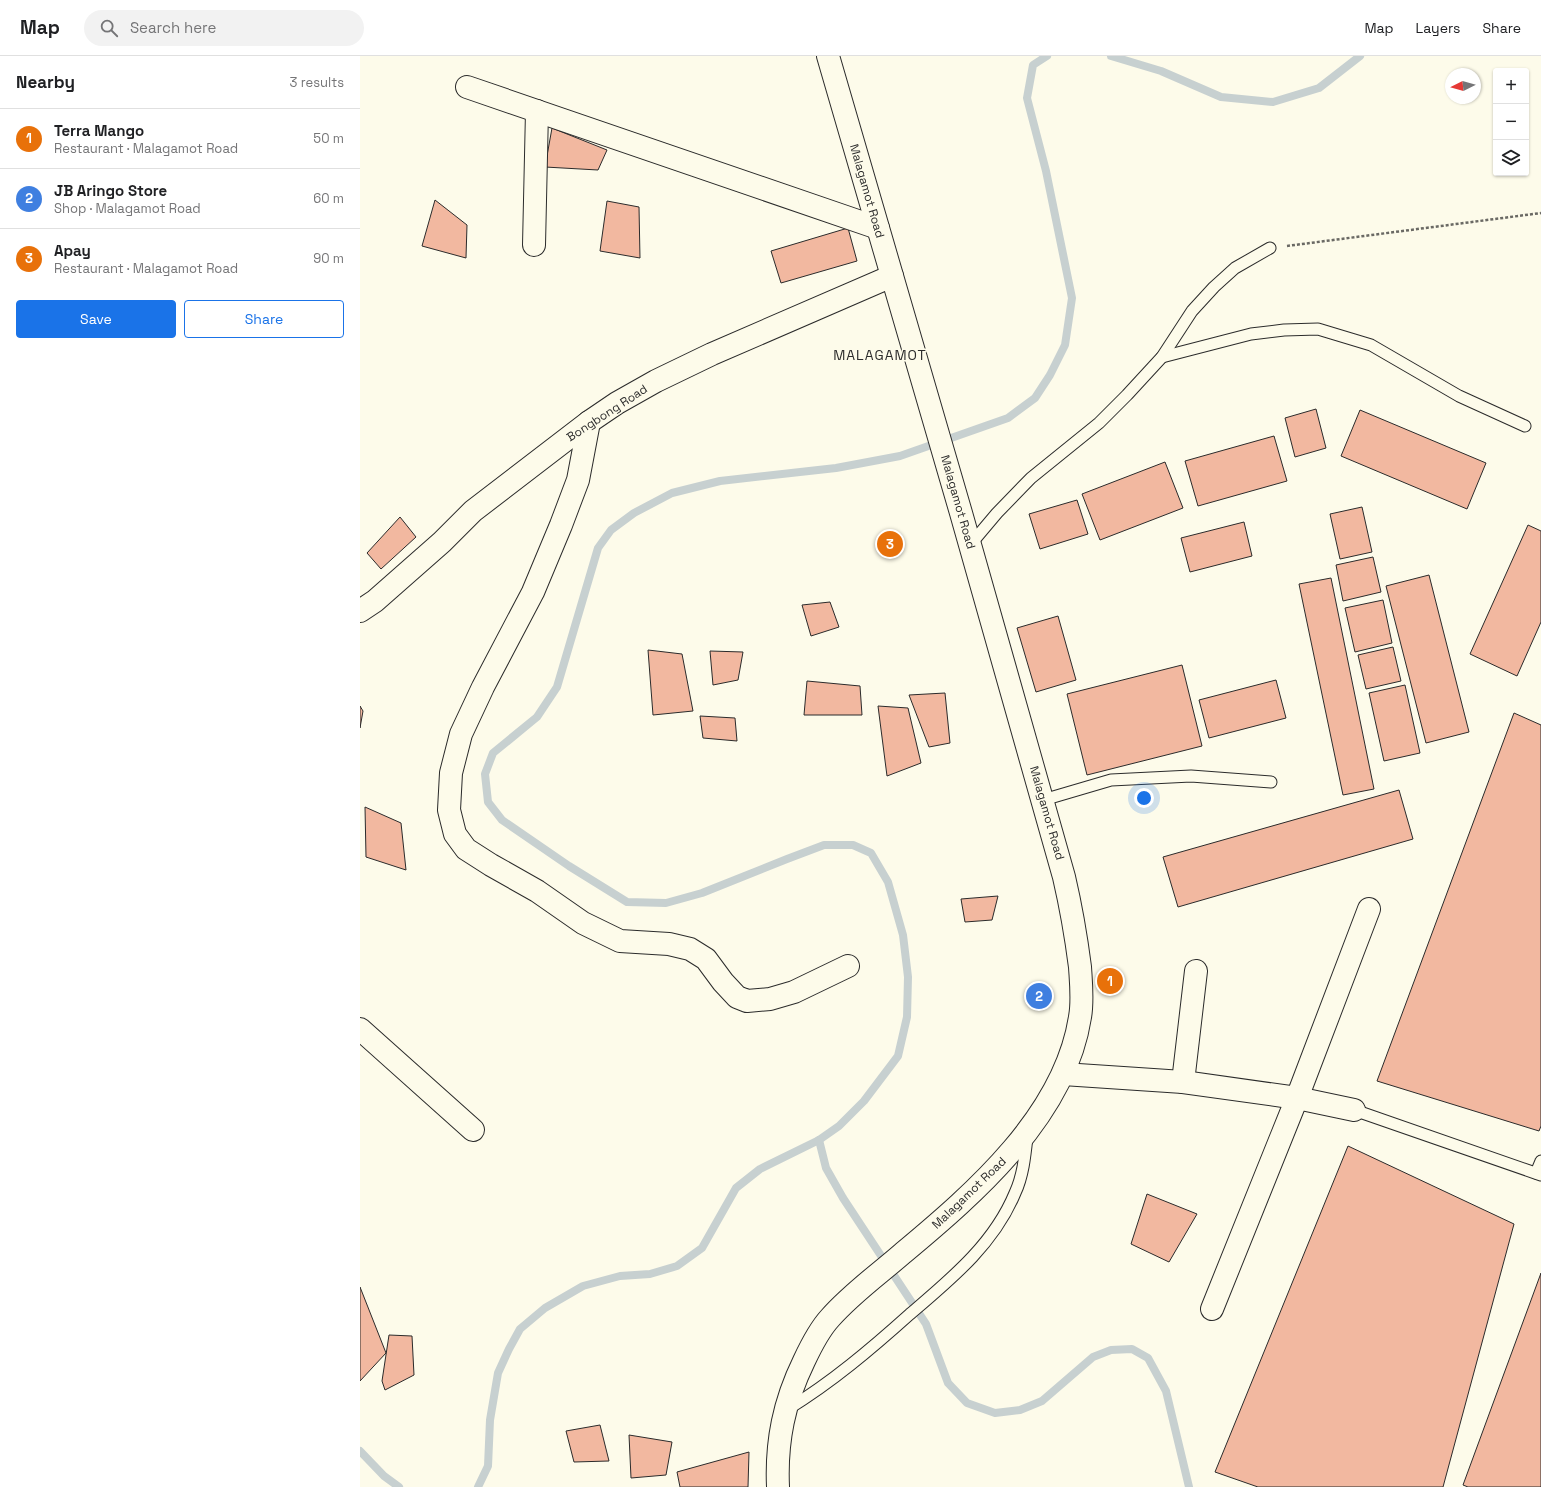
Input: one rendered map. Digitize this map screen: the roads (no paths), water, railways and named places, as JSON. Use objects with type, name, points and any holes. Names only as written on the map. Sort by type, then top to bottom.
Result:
[{"type":"street","name":"Malagamot Road","points":[[778,1487],[777,1471],[780,1435],[784,1412],[797,1375],[811,1345],[829,1319],[850,1298],[968,1197],[1002,1163],[1028,1130],[1048,1100],[1062,1074],[1075,1044],[1081,1016],[1081,984],[1076,934],[1064,877],[961,513],[828,56]]},
{"type":"street","points":[[467,87],[878,228]]},
{"type":"street","points":[[534,245],[537,111]]},
{"type":"street","name":"Bongbong Road","points":[[360,611],[380,596],[442,542],[473,511],[589,422],[617,403],[656,381],[712,354],[892,276]]},
{"type":"street","points":[[589,422],[578,480],[562,525],[533,592],[483,687],[462,734],[451,773],[449,810],[455,834],[466,849],[537,891],[583,923],[620,940],[669,944],[690,949],[706,959],[723,982],[737,997],[747,1001],[770,999],[794,992],[848,966]]},
{"type":"street","points":[[1212,1309],[1297,1098],[1369,909]]},
{"type":"street","points":[[1183,1082],[1196,971]]},
{"type":"street","points":[[360,1028],[473,1130]]},
{"type":"street","points":[[1062,1074],[1183,1082],[1297,1098],[1354,1110]]},
{"type":"lane","points":[[970,545],[1031,478],[1099,423],[1162,357],[1192,312],[1214,287],[1235,268],[1270,248]]},
{"type":"lane","points":[[1162,357],[1251,334],[1284,330],[1318,329],[1371,345],[1459,396],[1525,426]]},
{"type":"lane","points":[[1043,800],[1111,780],[1191,776],[1271,782]]},
{"type":"lane","points":[[1354,1110],[1538,1174],[1541,1161]]},
{"type":"lane","points":[[784,1412],[835,1378],[889,1333],[960,1270],[980,1248],[1000,1222],[1016,1193],[1024,1162],[1028,1130]]},
{"type":"waterway","points":[[478,1487],[488,1466],[490,1420],[498,1373],[520,1329],[545,1308],[583,1286],[620,1276],[650,1274],[677,1266],[702,1248],[736,1188],[760,1169],[819,1140],[839,1126],[864,1101],[898,1056],[907,1017],[908,977],[903,935],[888,882],[871,853],[853,845],[824,845],[702,893],[666,903],[627,902],[569,866],[502,820],[488,802],[485,774],[493,753],[537,717],[557,687],[598,548],[611,530],[634,513],[672,493],[720,481],[836,468],[900,456],[1008,418],[1035,398],[1050,375],[1065,345],[1072,298],[1046,171],[1027,98],[1033,65],[1047,56]]},
{"type":"waterway","points":[[1111,56],[1161,71],[1221,97],[1273,102],[1319,88],[1360,56]]},
{"type":"waterway","points":[[819,1140],[826,1168],[843,1198],[926,1324],[948,1383],[967,1403],[995,1413],[1020,1410],[1042,1401],[1093,1357],[1111,1350],[1132,1349],[1148,1358],[1166,1391],[1189,1487]]},
{"type":"waterway","points":[[360,1451],[384,1476],[399,1487]]},
{"type":"place","name":"Apay","points":[[890,544]]},
{"type":"place","name":"Terra Mango","points":[[1110,981]]},
{"type":"place","name":"JB Aringo Store","points":[[1039,996]]},
{"type":"district","name":"MALAGAMOT","points":[[880,355]]}]
